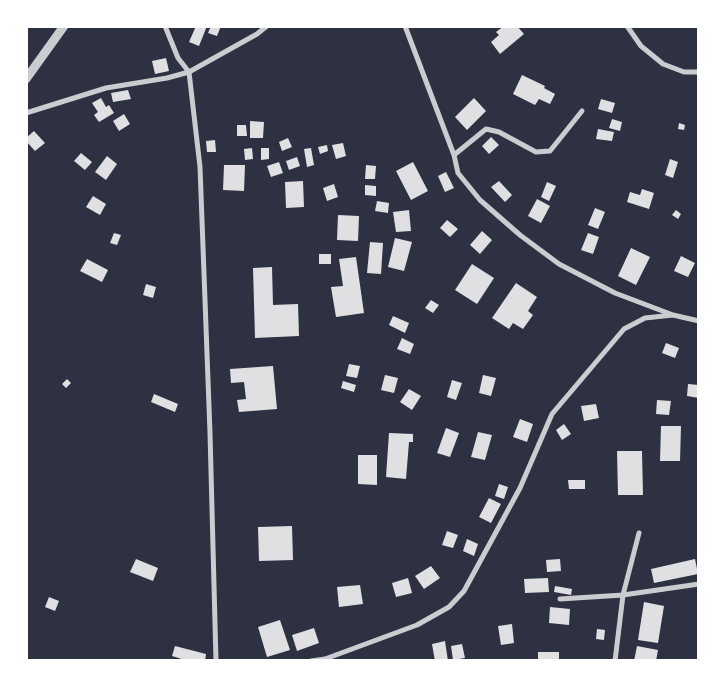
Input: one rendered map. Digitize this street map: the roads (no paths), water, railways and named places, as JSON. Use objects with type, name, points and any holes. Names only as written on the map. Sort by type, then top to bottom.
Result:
[{"type":"street","points":[[26,79],[64,26]]},
{"type":"street","points":[[165,26],[178,58],[189,72],[200,167],[216,661]]},
{"type":"street","points":[[26,113],[106,88],[189,72],[268,26]]},
{"type":"street","points":[[405,26],[454,155],[458,173],[480,200],[520,235],[560,264],[615,293],[672,315],[699,321]]},
{"type":"street","points":[[627,26],[641,46],[663,64],[684,72],[699,72]]},
{"type":"street","points":[[454,155],[486,129],[499,132],[536,152],[550,151],[582,111]]},
{"type":"street","points":[[311,661],[325,659],[417,625],[449,607],[464,591],[520,488],[552,414],[624,329],[645,318],[672,315]]},
{"type":"street","points":[[615,661],[623,595],[638,533]]},
{"type":"street","points":[[560,599],[623,595],[699,584]]}]
